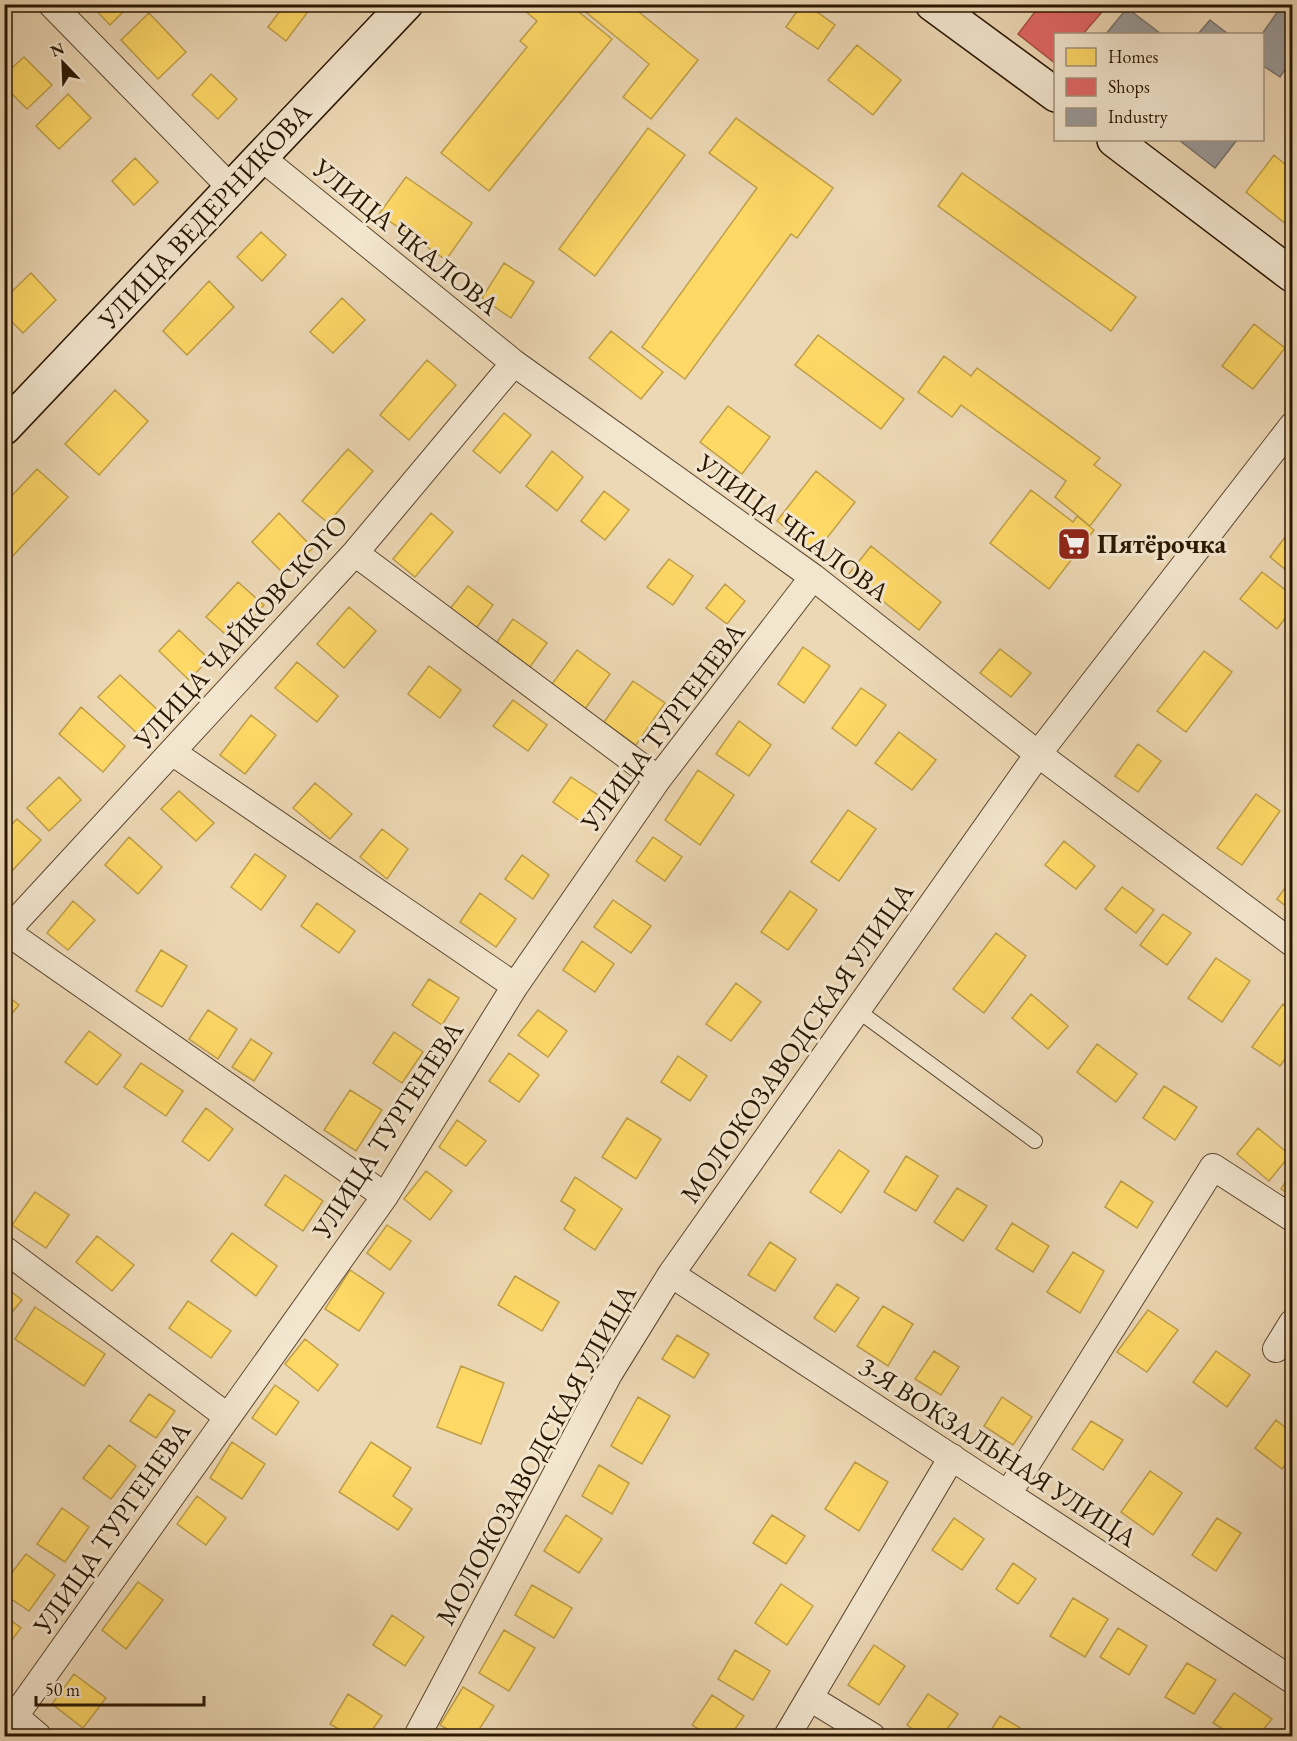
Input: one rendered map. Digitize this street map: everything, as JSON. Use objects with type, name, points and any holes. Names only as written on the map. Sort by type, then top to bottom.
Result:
[{"type":"street","points":[[51,4],[232,189]]},
{"type":"street","name":"УЛИЦА ВЕДЕРНИКОВА","points":[[4,428],[406,4]]},
{"type":"street","points":[[932,4],[1054,94]]},
{"type":"street","points":[[1115,141],[1293,275]]},
{"type":"street","name":"УЛИЦА ЧКАЛОВА","points":[[261,158],[514,363],[813,577],[1038,754],[1293,943]]},
{"type":"street","name":"УЛИЦА ЧАЙКОВСКОГО","points":[[6,933],[355,553],[514,363]]},
{"type":"street","name":"МОЛОКОЗАВОДСКАЯ УЛИЦА","points":[[417,1737],[609,1374],[671,1274],[1038,754],[1293,426]]},
{"type":"street","points":[[355,553],[658,779]]},
{"type":"street","name":"УЛИЦА ТУРГЕНЕВА","points":[[10,1712],[228,1417],[386,1196],[515,986],[658,779],[813,577]]},
{"type":"street","points":[[172,752],[515,986]]},
{"type":"street","points":[[6,933],[386,1196]]},
{"type":"street","points":[[1008,1494],[1213,1167],[1293,1218]]},
{"type":"street","points":[[4,1249],[228,1417]]},
{"type":"street","name":"3-Я ВОКЗАЛЬНАЯ УЛИЦА","points":[[671,1274],[1293,1680]]},
{"type":"street","points":[[1276,1349],[1293,1323]]},
{"type":"street","points":[[787,1737],[952,1457]]},
{"type":"street","points":[[810,1698],[872,1737]]},
{"type":"street","points":[[10,1712],[38,1737]]},
{"type":"lane","points":[[857,1010],[1035,1141]]},
{"type":"building: Homes","points":[[90,4],[131,4],[110,25]]},
{"type":"building: Homes","points":[[285,4],[296,4],[307,13],[286,41],[268,27]]},
{"type":"building: Homes","points":[[517,4],[569,4],[612,39],[489,191],[441,153],[527,47],[520,41],[537,21]]},
{"type":"building: Homes","points":[[576,4],[629,4],[698,60],[651,119],[623,97],[649,64]]},
{"type":"building: Homes","points":[[802,4],[806,4],[835,25],[818,49],[786,27]]},
{"type":"building: Homes","points":[[149,13],[186,52],[158,79],[121,40]]},
{"type":"building: Homes","points":[[857,45],[901,80],[873,115],[828,80]]},
{"type":"building: Homes","points":[[24,57],[52,85],[27,109],[4,86],[4,75]]},
{"type":"building: Homes","points":[[211,74],[237,99],[218,119],[192,95]]},
{"type":"building: Homes","points":[[68,94],[91,118],[59,149],[36,126]]},
{"type":"building: Homes","points":[[736,118],[833,188],[797,238],[791,234],[685,379],[642,347],[757,188],[709,153]]},
{"type":"building: Homes","points":[[648,128],[685,155],[595,276],[559,249]]},
{"type":"building: Homes","points":[[1274,155],[1292,170],[1292,229],[1246,192]]},
{"type":"building: Homes","points":[[135,158],[158,182],[134,205],[112,181]]},
{"type":"building: Homes","points":[[962,173],[1136,297],[1111,331],[938,206]]},
{"type":"building: Homes","points":[[406,177],[472,223],[446,260],[379,214]]},
{"type":"building: Homes","points":[[261,232],[286,255],[262,281],[237,257]]},
{"type":"building: Homes","points":[[504,263],[534,282],[511,318],[482,298]]},
{"type":"building: Homes","points":[[31,273],[56,300],[23,333],[4,314],[4,299]]},
{"type":"building: Homes","points":[[209,281],[234,307],[187,355],[163,331]]},
{"type":"building: Homes","points":[[342,298],[365,320],[333,353],[310,332]]},
{"type":"building: Homes","points":[[1254,324],[1285,348],[1253,389],[1222,366]]},
{"type":"building: Homes","points":[[611,331],[663,372],[641,399],[589,358]]},
{"type":"building: Homes","points":[[818,335],[904,399],[881,429],[795,365]]},
{"type":"building: Homes","points":[[944,356],[971,376],[977,368],[1100,458],[1094,465],[1121,485],[1090,526],[1055,497],[1066,481],[961,405],[952,417],[918,392]]},
{"type":"building: Homes","points":[[427,360],[456,385],[409,440],[380,415]]},
{"type":"building: Homes","points":[[115,390],[148,421],[99,475],[65,444]]},
{"type":"building: Homes","points":[[728,406],[770,437],[742,474],[700,442]]},
{"type":"building: Homes","points":[[504,413],[531,435],[500,473],[473,451]]},
{"type":"building: Homes","points":[[348,449],[373,471],[328,523],[302,501]]},
{"type":"building: Homes","points":[[552,451],[583,477],[557,511],[526,486]]},
{"type":"building: Homes","points":[[37,469],[68,497],[7,562],[4,560],[4,504]]},
{"type":"building: Homes","points":[[816,471],[855,502],[816,552],[777,521]]},
{"type":"building: Homes","points":[[1031,490],[1073,522],[1077,516],[1094,530],[1049,589],[990,543]]},
{"type":"building: Homes","points":[[604,491],[629,510],[605,540],[581,521]]},
{"type":"building: Homes","points":[[279,513],[313,548],[285,575],[252,542]]},
{"type":"building: Homes","points":[[431,513],[453,532],[415,577],[393,559]]},
{"type":"building: Homes","points":[[1292,528],[1292,575],[1270,557]]},
{"type":"building: Homes","points":[[871,546],[941,602],[919,630],[849,574]]},
{"type":"building: Homes","points":[[669,559],[693,576],[673,605],[647,587]]},
{"type":"building: Homes","points":[[1262,572],[1292,595],[1292,609],[1277,629],[1240,599]]},
{"type":"building: Homes","points":[[238,582],[264,605],[233,641],[206,617]]},
{"type":"building: Homes","points":[[725,584],[745,601],[727,624],[706,608]]},
{"type":"building: Homes","points":[[468,586],[493,605],[475,630],[449,610]]},
{"type":"building: Homes","points":[[349,607],[376,631],[344,668],[317,644]]},
{"type":"building: Homes","points":[[513,619],[547,643],[530,667],[497,642]]},
{"type":"building: Homes","points":[[179,630],[209,659],[189,680],[159,651]]},
{"type":"building: Homes","points":[[803,647],[830,666],[804,703],[778,684]]},
{"type":"building: Homes","points":[[1000,649],[1031,673],[1011,697],[980,673]]},
{"type":"building: Homes","points":[[577,650],[610,674],[585,709],[552,684]]},
{"type":"building: Homes","points":[[1204,651],[1232,672],[1186,732],[1157,711]]},
{"type":"building: Homes","points":[[297,662],[338,696],[317,722],[275,688]]},
{"type":"building: Homes","points":[[429,666],[461,690],[440,718],[408,694]]},
{"type":"building: Homes","points":[[120,675],[160,712],[138,734],[98,697]]},
{"type":"building: Homes","points":[[633,681],[665,703],[636,745],[604,722]]},
{"type":"building: Homes","points":[[861,688],[886,705],[856,746],[832,728]]},
{"type":"building: Homes","points":[[513,700],[547,725],[528,751],[493,726]]},
{"type":"building: Homes","points":[[81,707],[125,746],[103,772],[59,734]]},
{"type":"building: Homes","points":[[251,715],[276,735],[245,774],[220,755]]},
{"type":"building: Homes","points":[[739,721],[771,745],[749,776],[716,754]]},
{"type":"building: Homes","points":[[899,732],[936,760],[912,790],[875,763]]},
{"type":"building: Homes","points":[[1138,744],[1161,761],[1138,792],[1115,776]]},
{"type":"building: Homes","points":[[698,770],[734,795],[700,845],[665,820]]},
{"type":"building: Homes","points":[[59,777],[81,800],[49,831],[27,808]]},
{"type":"building: Homes","points":[[571,777],[598,795],[580,821],[553,802]]},
{"type":"building: Homes","points":[[315,783],[352,814],[330,839],[293,808]]},
{"type":"building: Homes","points":[[179,791],[214,823],[196,841],[161,809]]},
{"type":"building: Homes","points":[[1256,794],[1280,811],[1242,865],[1217,848]]},
{"type":"building: Homes","points":[[848,810],[876,829],[839,881],[811,862]]},
{"type":"building: Homes","points":[[17,819],[41,840],[10,873],[4,869],[4,832]]},
{"type":"building: Homes","points":[[382,829],[408,849],[387,879],[360,857]]},
{"type":"building: Homes","points":[[129,837],[162,867],[138,894],[105,865]]},
{"type":"building: Homes","points":[[653,837],[682,857],[665,881],[636,861]]},
{"type":"building: Homes","points":[[1064,841],[1095,866],[1076,889],[1045,865]]},
{"type":"building: Homes","points":[[255,854],[286,876],[261,910],[231,887]]},
{"type":"building: Homes","points":[[522,855],[549,875],[533,899],[505,879]]},
{"type":"building: Homes","points":[[1292,878],[1292,911],[1277,899]]},
{"type":"building: Homes","points":[[1122,887],[1154,910],[1136,933],[1105,909]]},
{"type":"building: Homes","points":[[790,891],[817,910],[788,950],[761,932]]},
{"type":"building: Homes","points":[[480,893],[516,919],[496,947],[460,922]]},
{"type":"building: Homes","points":[[613,900],[651,926],[631,953],[594,927]]},
{"type":"building: Homes","points":[[73,901],[95,920],[68,950],[47,933]]},
{"type":"building: Homes","points":[[317,903],[355,931],[339,953],[301,926]]},
{"type":"building: Homes","points":[[1163,914],[1191,933],[1167,965],[1140,945]]},
{"type":"building: Homes","points":[[996,933],[1026,956],[984,1013],[953,989]]},
{"type":"building: Homes","points":[[582,941],[614,964],[595,992],[563,970]]},
{"type":"building: Homes","points":[[161,950],[187,966],[162,1007],[136,991]]},
{"type":"building: Homes","points":[[1216,958],[1250,981],[1222,1022],[1188,998]]},
{"type":"building: Homes","points":[[429,979],[459,998],[442,1025],[412,1005]]},
{"type":"building: Homes","points":[[736,983],[761,1002],[731,1041],[706,1024]]},
{"type":"building: Homes","points":[[4,993],[19,1005],[4,1023]]},
{"type":"building: Homes","points":[[1031,994],[1068,1026],[1048,1049],[1012,1018]]},
{"type":"building: Homes","points":[[1283,1004],[1292,1011],[1292,1049],[1280,1066],[1252,1047]]},
{"type":"building: Homes","points":[[208,1010],[237,1029],[218,1059],[189,1039]]},
{"type":"building: Homes","points":[[538,1010],[567,1031],[548,1057],[518,1035]]},
{"type":"building: Homes","points":[[89,1031],[121,1055],[97,1085],[65,1062]]},
{"type":"building: Homes","points":[[394,1032],[423,1052],[402,1083],[373,1063]]},
{"type":"building: Homes","points":[[251,1039],[272,1053],[254,1081],[232,1067]]},
{"type":"building: Homes","points":[[1097,1044],[1137,1074],[1116,1102],[1077,1072]]},
{"type":"building: Homes","points":[[509,1053],[539,1075],[519,1102],[489,1081]]},
{"type":"building: Homes","points":[[678,1056],[707,1076],[690,1101],[661,1082]]},
{"type":"building: Homes","points":[[141,1063],[183,1091],[166,1116],[124,1087]]},
{"type":"building: Homes","points":[[1164,1086],[1197,1107],[1175,1140],[1143,1118]]},
{"type":"building: Homes","points":[[350,1090],[382,1110],[356,1151],[324,1130]]},
{"type":"building: Homes","points":[[206,1108],[233,1129],[209,1161],[182,1141]]},
{"type":"building: Homes","points":[[627,1118],[661,1139],[636,1179],[602,1157]]},
{"type":"building: Homes","points":[[457,1120],[486,1141],[466,1166],[439,1147]]},
{"type":"building: Homes","points":[[1258,1128],[1290,1155],[1269,1181],[1237,1154]]},
{"type":"building: Homes","points":[[839,1150],[869,1171],[841,1213],[810,1192]]},
{"type":"building: Homes","points":[[906,1156],[938,1176],[916,1211],[884,1192]]},
{"type":"building: Homes","points":[[426,1171],[452,1191],[430,1220],[404,1199]]},
{"type":"building: Homes","points":[[1292,1171],[1292,1196],[1281,1189]]},
{"type":"building: Homes","points":[[285,1175],[323,1201],[303,1231],[265,1205]]},
{"type":"building: Homes","points":[[575,1177],[622,1209],[595,1250],[564,1229],[575,1210],[561,1201]]},
{"type":"building: Homes","points":[[1121,1181],[1153,1202],[1137,1228],[1105,1207]]},
{"type":"building: Homes","points":[[957,1188],[987,1206],[963,1241],[934,1222]]},
{"type":"building: Homes","points":[[35,1192],[69,1215],[46,1248],[12,1225]]},
{"type":"building: Homes","points":[[1012,1223],[1049,1246],[1033,1272],[996,1249]]},
{"type":"building: Homes","points":[[387,1225],[411,1241],[390,1270],[367,1253]]},
{"type":"building: Homes","points":[[232,1233],[277,1266],[256,1296],[211,1261]]},
{"type":"building: Homes","points":[[97,1236],[134,1265],[112,1291],[76,1262]]},
{"type":"building: Homes","points":[[770,1242],[796,1259],[775,1291],[748,1275]]},
{"type":"building: Homes","points":[[1073,1252],[1104,1271],[1080,1313],[1047,1292]]},
{"type":"building: Homes","points":[[350,1270],[384,1293],[359,1331],[325,1309]]},
{"type":"building: Homes","points":[[515,1276],[559,1302],[542,1331],[498,1305]]},
{"type":"building: Homes","points":[[837,1284],[859,1298],[835,1332],[814,1318]]},
{"type":"building: Homes","points":[[4,1286],[22,1300],[4,1322]]},
{"type":"building: Homes","points":[[188,1301],[231,1331],[211,1358],[169,1328]]},
{"type":"building: Homes","points":[[883,1306],[913,1324],[888,1366],[857,1346]]},
{"type":"building: Homes","points":[[35,1307],[105,1354],[84,1386],[15,1339]]},
{"type":"building: Homes","points":[[1148,1310],[1178,1330],[1147,1372],[1117,1352]]},
{"type":"building: Homes","points":[[677,1335],[709,1354],[694,1378],[662,1359]]},
{"type":"building: Homes","points":[[305,1339],[338,1365],[318,1391],[285,1364]]},
{"type":"building: Homes","points":[[934,1351],[959,1367],[941,1395],[915,1379]]},
{"type":"building: Homes","points":[[1216,1351],[1250,1375],[1227,1407],[1193,1382]]},
{"type":"building: Homes","points":[[461,1366],[504,1383],[481,1444],[437,1427]]},
{"type":"building: Homes","points":[[275,1385],[299,1402],[276,1435],[252,1418]]},
{"type":"building: Homes","points":[[149,1394],[175,1411],[156,1438],[130,1421]]},
{"type":"building: Homes","points":[[638,1397],[670,1416],[642,1464],[611,1446]]},
{"type":"building: Homes","points":[[1002,1397],[1032,1417],[1013,1445],[984,1426]]},
{"type":"building: Homes","points":[[1276,1420],[1292,1433],[1292,1455],[1282,1469],[1255,1448]]},
{"type":"building: Homes","points":[[1091,1421],[1123,1440],[1103,1470],[1072,1449]]},
{"type":"building: Homes","points":[[232,1442],[265,1464],[242,1499],[210,1478]]},
{"type":"building: Homes","points":[[371,1442],[411,1468],[393,1496],[412,1509],[398,1530],[339,1492]]},
{"type":"building: Homes","points":[[109,1445],[136,1466],[111,1499],[83,1478]]},
{"type":"building: Homes","points":[[855,1462],[888,1482],[859,1531],[825,1509]]},
{"type":"building: Homes","points":[[599,1465],[629,1483],[612,1514],[582,1496]]},
{"type":"building: Homes","points":[[1150,1471],[1182,1493],[1153,1535],[1121,1512]]},
{"type":"building: Homes","points":[[197,1496],[226,1518],[206,1545],[177,1524]]},
{"type":"building: Homes","points":[[62,1508],[89,1527],[65,1562],[37,1544]]},
{"type":"building: Homes","points":[[566,1515],[602,1539],[579,1573],[544,1551]]},
{"type":"building: Homes","points":[[772,1515],[805,1536],[786,1564],[753,1543]]},
{"type":"building: Homes","points":[[954,1518],[984,1539],[962,1570],[932,1550]]},
{"type":"building: Homes","points":[[1217,1518],[1241,1533],[1216,1571],[1192,1555]]},
{"type":"building: Homes","points":[[26,1554],[55,1575],[29,1611],[4,1594],[4,1583]]},
{"type":"building: Homes","points":[[1013,1563],[1036,1579],[1018,1604],[996,1589]]},
{"type":"building: Homes","points":[[138,1582],[163,1600],[126,1649],[102,1630]]},
{"type":"building: Homes","points":[[781,1584],[813,1606],[787,1645],[755,1623]]},
{"type":"building: Homes","points":[[532,1585],[572,1608],[554,1638],[515,1615]]},
{"type":"building: Homes","points":[[1073,1598],[1108,1619],[1085,1657],[1050,1636]]},
{"type":"building: Homes","points":[[4,1615],[21,1628],[4,1650]]},
{"type":"building: Homes","points":[[392,1615],[424,1637],[405,1666],[373,1645]]},
{"type":"building: Homes","points":[[1118,1628],[1147,1646],[1129,1675],[1100,1657]]},
{"type":"building: Homes","points":[[504,1630],[535,1648],[509,1691],[479,1673]]},
{"type":"building: Homes","points":[[874,1645],[905,1666],[879,1705],[848,1685]]},
{"type":"building: Homes","points":[[735,1650],[770,1671],[753,1700],[718,1679]]},
{"type":"building: Homes","points":[[1187,1663],[1216,1680],[1194,1714],[1165,1697]]},
{"type":"building: Homes","points":[[74,1674],[106,1698],[83,1728],[52,1704]]},
{"type":"building: Homes","points":[[463,1687],[494,1706],[475,1736],[460,1736],[440,1725]]},
{"type":"building: Homes","points":[[1234,1693],[1272,1719],[1258,1736],[1234,1736],[1213,1723]]},
{"type":"building: Homes","points":[[348,1694],[382,1716],[368,1736],[350,1736],[330,1724]]},
{"type":"building: Homes","points":[[928,1694],[958,1714],[942,1736],[923,1736],[907,1725]]},
{"type":"building: Homes","points":[[712,1695],[744,1716],[730,1736],[709,1736],[692,1725]]},
{"type":"building: Homes","points":[[1000,1716],[1027,1732],[1025,1736],[987,1736]]},
{"type":"building: Shops","points":[[1041,4],[1090,4],[1101,13],[1084,33],[1054,33],[1054,62],[1018,34]]},
{"type":"building: Industry","points":[[1090,4],[1108,4],[1101,13]]},
{"type":"building: Industry","points":[[1283,4],[1292,4],[1292,59],[1280,77],[1264,66],[1263,33]]},
{"type":"building: Industry","points":[[1127,8],[1160,33],[1107,33]]},
{"type":"building: Industry","points":[[1210,20],[1227,33],[1199,33]]},
{"type":"building: Industry","points":[[1180,141],[1236,141],[1215,168]]},
{"type":"place","name":"Пятёрочка","points":[[1074,544]]}]
